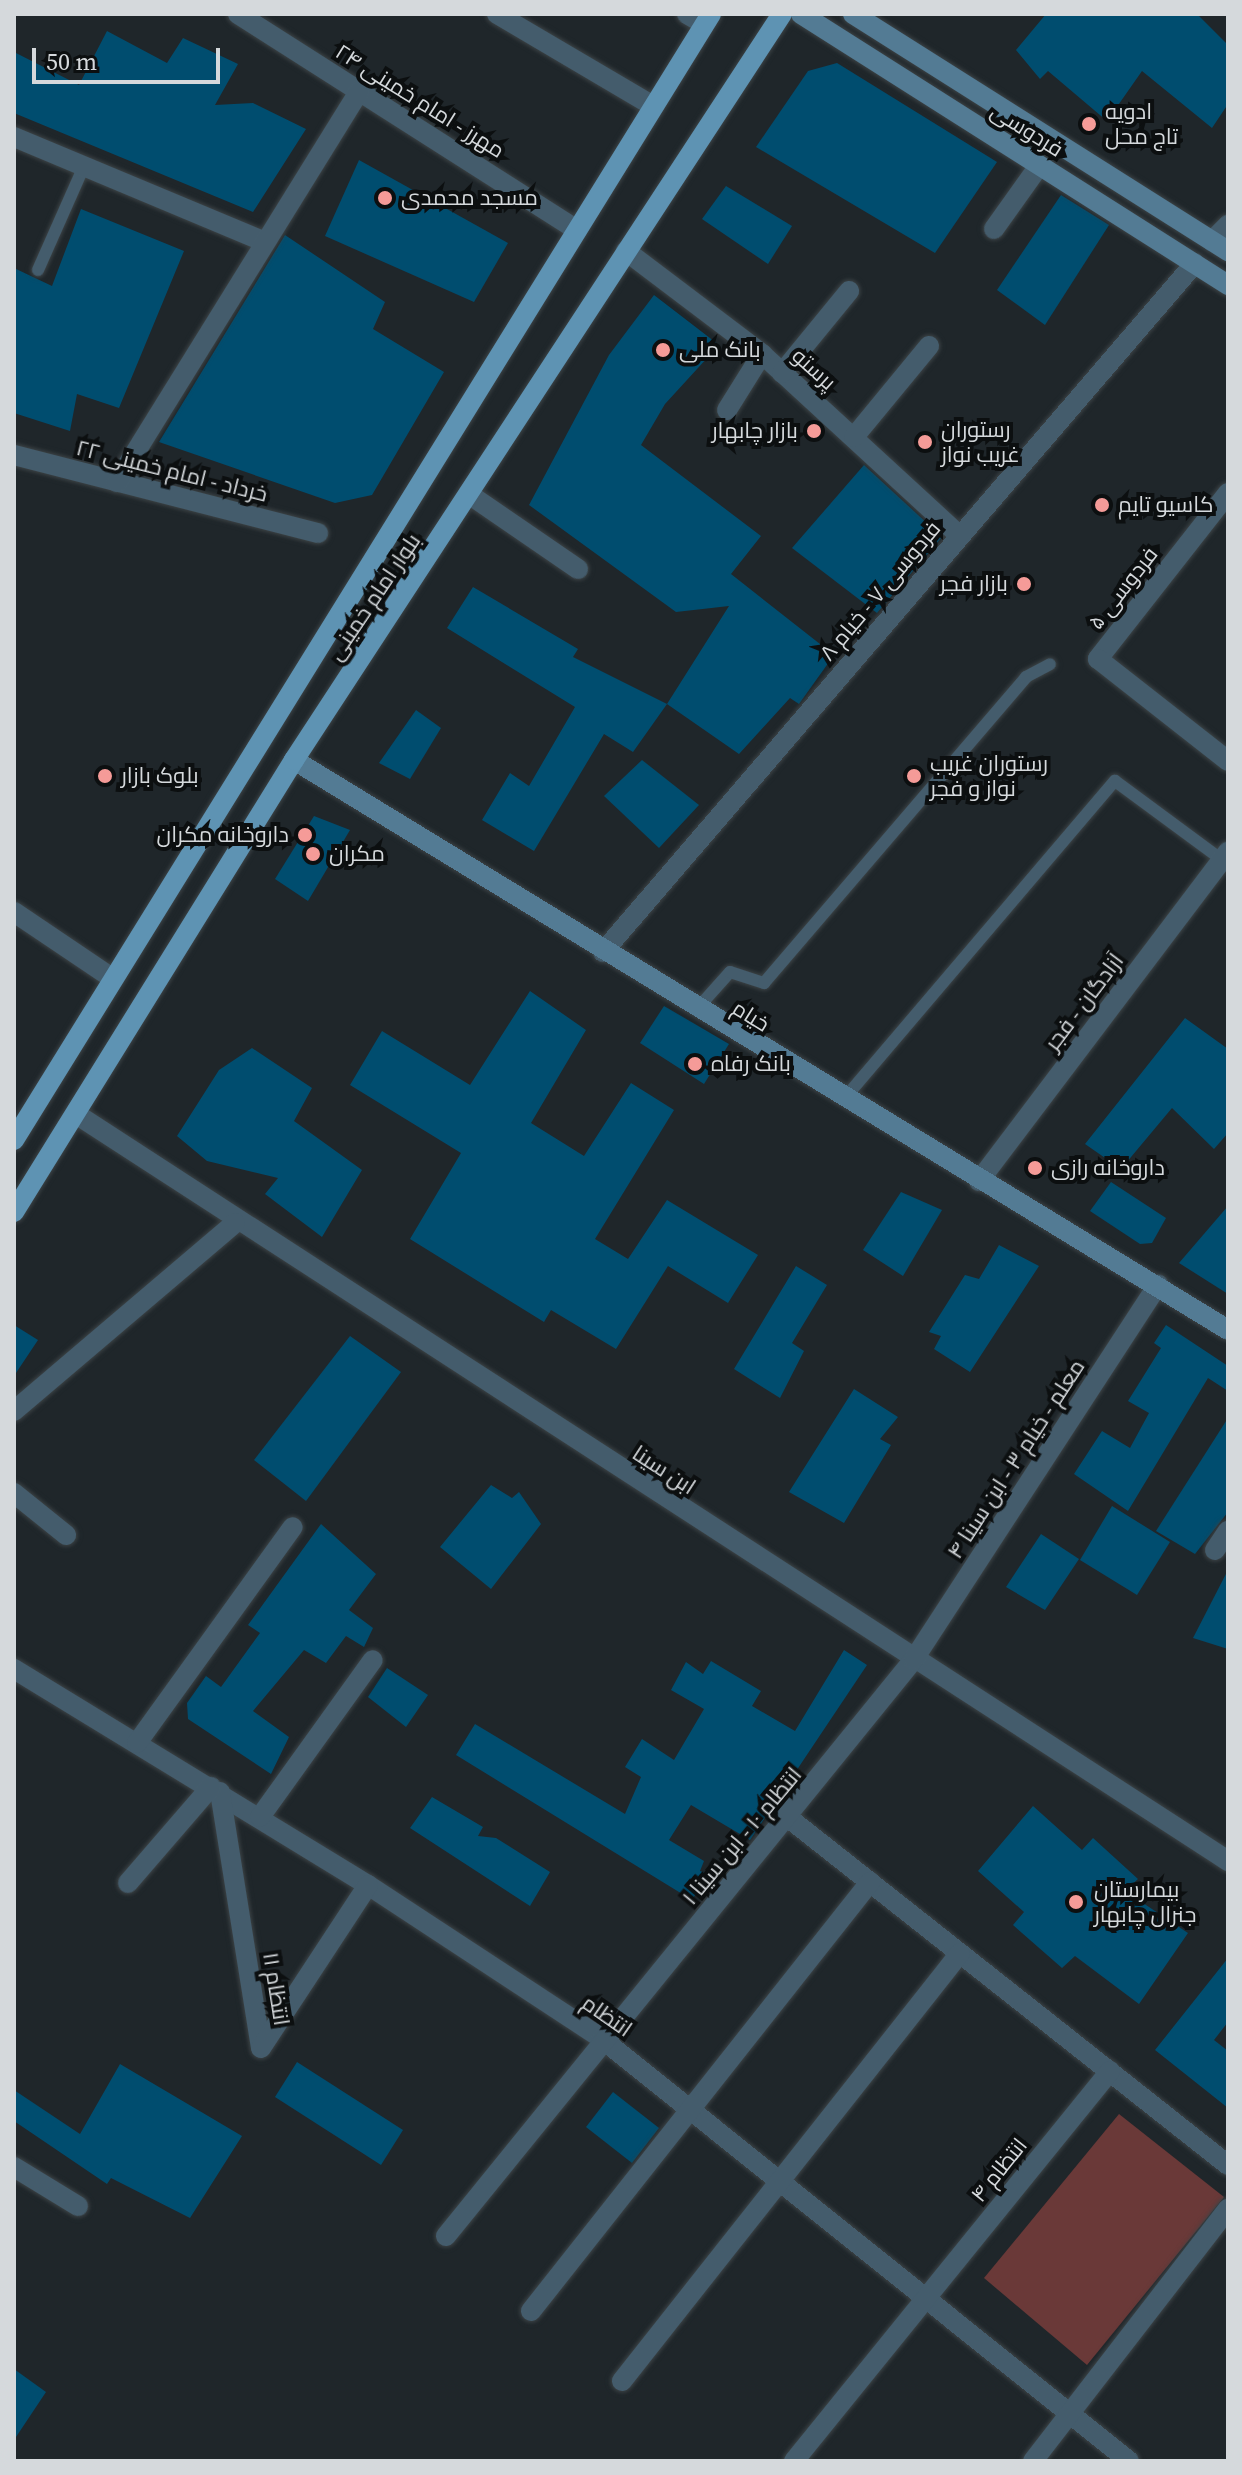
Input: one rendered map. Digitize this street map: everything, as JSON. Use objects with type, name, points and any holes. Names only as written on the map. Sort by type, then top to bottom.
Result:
[{"type":"main road","name":"بلوار امام خمینی","points":[[14,1212],[294,760],[782,14]]},
{"type":"main road","name":"بلوار امام خمینی","points":[[14,1140],[653,106],[701,17]]},
{"type":"street","name":"مهرز - امام خمینی ۲۴","points":[[238,14],[576,229]]},
{"type":"street","points":[[497,14],[653,106]]},
{"type":"street","name":"فردوسی","points":[[801,14],[1228,285]]},
{"type":"street","name":"فردوسی","points":[[853,14],[1220,246]]},
{"type":"street","points":[[117,482],[359,91]]},
{"type":"street","points":[[14,137],[265,242]]},
{"type":"street","points":[[994,229],[1039,166]]},
{"type":"street","points":[[1220,246],[1228,225]]},
{"type":"street","name":"پرستو","points":[[626,251],[762,354],[959,535]]},
{"type":"street","name":"فردوسی ۷ - خیام ۸","points":[[603,952],[1195,263]]},
{"type":"street","points":[[782,373],[849,291]]},
{"type":"street","points":[[854,437],[929,346]]},
{"type":"street","points":[[727,410],[762,354]]},
{"type":"street","name":"خرداد - امام خمینی ۲۲","points":[[14,455],[318,533]]},
{"type":"street","name":"فردوسی ۵","points":[[1228,493],[1098,659],[1228,761]]},
{"type":"street","points":[[470,495],[578,569]]},
{"type":"street","name":"خیام","points":[[294,760],[842,1101],[1158,1285],[1228,1330]]},
{"type":"street","name":"آزادگان - فجر","points":[[979,1181],[1226,859]]},
{"type":"street","points":[[14,912],[112,978]]},
{"type":"street","name":"ابن سینا","points":[[76,1114],[235,1223],[1228,1861]]},
{"type":"street","points":[[14,1411],[235,1223]]},
{"type":"street","name":"معلم - خیام ۳ - ابن سینا ۴","points":[[914,1659],[1158,1285]]},
{"type":"street","points":[[14,1493],[66,1535]]},
{"type":"street","points":[[137,1743],[293,1527]]},
{"type":"street","points":[[1215,1550],[1228,1531]]},
{"type":"street","name":"انتظام ۱۰ - ابن سینا ۱","points":[[446,2236],[602,2039],[790,1819],[914,1659]]},
{"type":"street","points":[[260,1817],[373,1660]]},
{"type":"street","name":"انتظام","points":[[14,1671],[260,1817],[602,2039],[1129,2461]]},
{"type":"street","points":[[128,1883],[216,1790]]},
{"type":"street","name":"انتظام ۱۱","points":[[216,1790],[261,2048],[368,1885]]},
{"type":"street","points":[[790,1819],[1228,2165]]},
{"type":"street","points":[[531,2311],[870,1882]]},
{"type":"street","points":[[622,2381],[960,1953]]},
{"type":"street","name":"انتظام ۴","points":[[794,2461],[1110,2071]]},
{"type":"street","points":[[14,2167],[78,2206]]},
{"type":"street","points":[[1033,2461],[1228,2209]]},
{"type":"lane","points":[[38,270],[84,166]]},
{"type":"lane","points":[[696,1010],[730,972],[764,983],[1017,687],[1050,664]]},
{"type":"lane","points":[[842,1101],[1115,781],[1226,859]]},
{"type":"shaded area","points":[[1119,2114],[1224,2197],[1087,2365],[984,2278]]},
{"type":"building","points":[[1046,14],[1197,14],[1228,45],[1228,104],[1212,128],[1142,71],[1107,121],[1048,71],[1040,79],[1016,50]]},
{"type":"building","points":[[107,31],[167,63],[183,38],[238,64],[215,105],[253,103],[306,129],[253,212],[14,113],[14,52],[79,85]]},
{"type":"building","points":[[837,63],[997,162],[935,253],[756,147],[808,71]]},
{"type":"building","name":"مسجد محمدی","points":[[359,160],[508,243],[474,302],[325,236]]},
{"type":"building","points":[[726,186],[792,226],[768,264],[702,219]]},
{"type":"building","points":[[1061,195],[1109,225],[1045,325],[997,290]]},
{"type":"building","points":[[81,209],[184,251],[119,408],[77,394],[70,431],[14,413],[14,268],[52,286]]},
{"type":"building","points":[[285,235],[385,302],[373,329],[444,372],[372,495],[335,503],[159,442]]},
{"type":"building","points":[[654,295],[719,345],[665,404],[641,445],[761,536],[731,574],[834,655],[799,704],[790,698],[739,754],[667,704],[729,606],[676,612],[529,505],[609,355]]},
{"type":"building","points":[[864,465],[942,537],[877,613],[792,548]]},
{"type":"building","points":[[473,587],[578,649],[573,657],[667,704],[633,752],[604,734],[534,851],[482,820],[510,773],[529,786],[575,707],[447,628]]},
{"type":"building","points":[[416,710],[441,728],[410,779],[379,763]]},
{"type":"building","points":[[642,760],[699,805],[659,848],[604,796]]},
{"type":"building","name":"مکران","points":[[314,816],[350,830],[308,901],[275,879]]},
{"type":"building","points":[[530,991],[586,1030],[531,1123],[584,1156],[631,1083],[674,1110],[595,1239],[628,1259],[667,1200],[758,1255],[728,1303],[668,1266],[616,1349],[551,1310],[544,1322],[410,1239],[461,1153],[350,1085],[382,1031],[470,1085]]},
{"type":"building","name":"بانک رفاه","points":[[664,1006],[729,1044],[704,1084],[640,1043]]},
{"type":"building","points":[[1185,1018],[1228,1049],[1228,1133],[1214,1149],[1172,1108],[1121,1169],[1085,1144]]},
{"type":"building","points":[[252,1048],[312,1088],[294,1121],[362,1170],[322,1237],[265,1194],[278,1178],[207,1161],[177,1136],[219,1070]]},
{"type":"building","points":[[1111,1182],[1166,1218],[1152,1243],[1140,1244],[1090,1211]]},
{"type":"building","points":[[901,1192],[942,1210],[903,1276],[863,1250]]},
{"type":"building","points":[[1228,1206],[1228,1294],[1179,1263]]},
{"type":"building","points":[[999,1245],[1039,1266],[970,1372],[934,1349],[941,1336],[929,1332],[965,1275],[979,1279]]},
{"type":"building","points":[[796,1266],[827,1285],[792,1343],[804,1351],[780,1398],[734,1369]]},
{"type":"building","points":[[14,1325],[38,1340],[14,1376]]},
{"type":"building","points":[[1166,1325],[1228,1366],[1228,1391],[1208,1378],[1128,1511],[1074,1474],[1102,1431],[1130,1448],[1149,1413],[1128,1401],[1161,1348],[1154,1343]]},
{"type":"building","points":[[350,1336],[401,1372],[306,1501],[254,1460]]},
{"type":"building","points":[[854,1389],[898,1417],[880,1439],[891,1445],[844,1523],[789,1492]]},
{"type":"building","points":[[1228,1418],[1228,1512],[1195,1554],[1156,1531]]},
{"type":"building","points":[[491,1485],[512,1498],[519,1492],[541,1524],[491,1589],[440,1547]]},
{"type":"building","points":[[1112,1506],[1170,1542],[1137,1595],[1080,1560]]},
{"type":"building","points":[[321,1524],[376,1574],[349,1610],[373,1628],[364,1647],[346,1636],[326,1663],[304,1650],[253,1711],[289,1737],[271,1774],[188,1719],[187,1703],[206,1676],[221,1687],[260,1633],[248,1625]]},
{"type":"building","points":[[1041,1534],[1079,1559],[1045,1610],[1006,1587]]},
{"type":"building","points":[[1228,1570],[1228,1649],[1193,1638]]},
{"type":"building","points":[[844,1650],[867,1665],[750,1840],[691,1805],[669,1840],[704,1861],[700,1871],[708,1874],[692,1900],[456,1755],[475,1724],[625,1814],[641,1777],[625,1767],[642,1739],[674,1760],[704,1709],[671,1690],[686,1662],[703,1674],[711,1661],[761,1691],[752,1706],[795,1731]]},
{"type":"building","points":[[387,1668],[428,1695],[406,1727],[368,1697]]},
{"type":"building","points":[[432,1797],[483,1827],[478,1836],[496,1838],[550,1872],[530,1906],[410,1828]]},
{"type":"building","name":"بیمارستان جنرال چابهار","points":[[1033,1806],[1082,1850],[1093,1838],[1138,1879],[1125,1891],[1188,1933],[1139,2004],[1075,1956],[1062,1968],[1013,1925],[1024,1912],[978,1871]]},
{"type":"building","points":[[1228,1958],[1228,2022],[1214,2040],[1228,2051],[1228,2108],[1155,2050]]},
{"type":"building","points":[[297,2062],[403,2130],[381,2165],[275,2097]]},
{"type":"building","points":[[120,2064],[242,2136],[190,2218],[111,2178],[107,2184],[14,2121],[14,2090],[80,2134]]},
{"type":"building","points":[[613,2092],[659,2128],[632,2163],[586,2127]]},
{"type":"building","points":[[14,2369],[46,2392],[14,2440]]},
{"type":"place","name":"ادویه تاج محل","points":[[1089,124]]},
{"type":"place","name":"مسجد محمدی","points":[[385,198]]},
{"type":"place","name":"بانک ملی","points":[[663,350]]},
{"type":"place","name":"بازار چابهار","points":[[814,431]]},
{"type":"place","name":"رستوران غریب نواز","points":[[925,442]]},
{"type":"place","name":"کاسیو تایم","points":[[1102,505]]},
{"type":"place","name":"بازار فجر","points":[[1024,584]]},
{"type":"place","name":"بلوک بازار","points":[[105,776]]},
{"type":"place","name":"رستوران غریب نواز و فجر","points":[[914,776]]},
{"type":"place","name":"داروخانه مکران","points":[[305,835]]},
{"type":"place","name":"مکران","points":[[313,854]]},
{"type":"place","name":"بانک رفاه","points":[[695,1064]]},
{"type":"place","name":"داروخانه رازی","points":[[1035,1168]]},
{"type":"place","name":"بیمارستان جنرال چابهار","points":[[1076,1902]]}]
